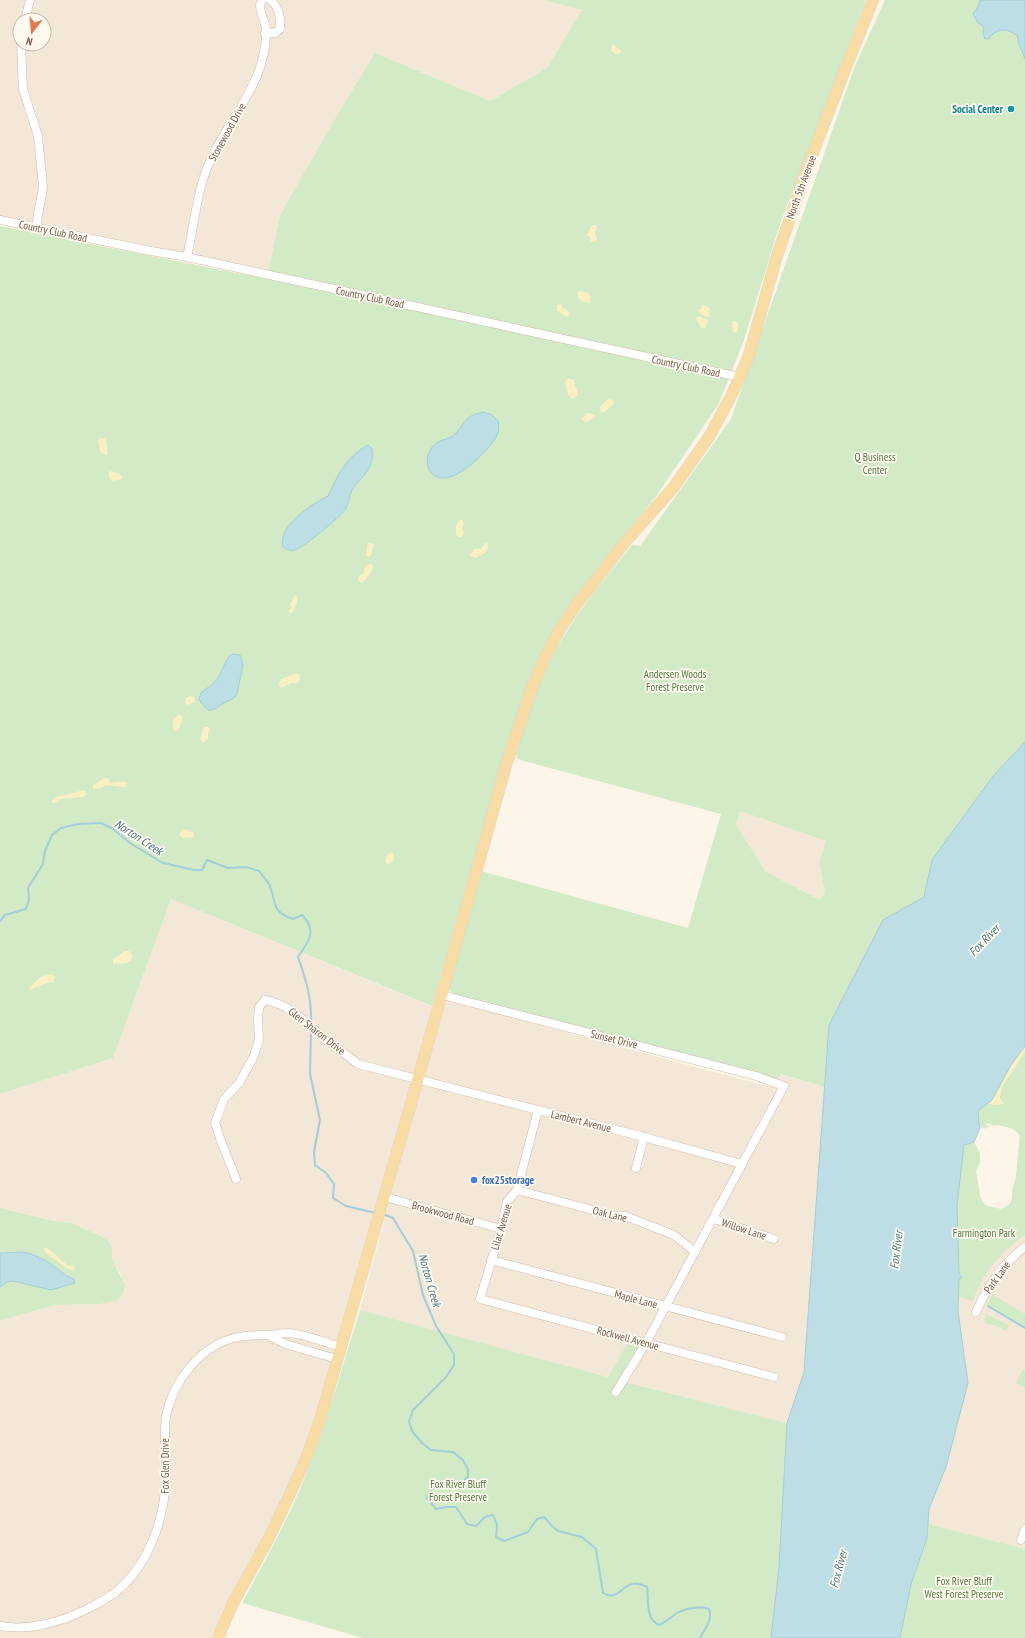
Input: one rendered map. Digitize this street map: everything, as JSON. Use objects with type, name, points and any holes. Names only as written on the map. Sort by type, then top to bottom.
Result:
[{"type":"main road","name":"North 5th Avenue","points":[[218,1638],[233,1603],[270,1536],[305,1461],[320,1420],[511,749],[532,688],[546,655],[577,604],[626,541],[678,482],[720,419],[748,358],[776,259],[806,170],[873,0]]},
{"type":"street","points":[[27,12],[30,0]]},
{"type":"street","name":"Stonewood Drive","points":[[187,257],[201,190],[210,160],[255,83],[263,57],[266,27],[260,5],[262,0]]},
{"type":"street","points":[[265,33],[275,33],[280,29],[281,21],[278,9],[274,2],[270,0]]},
{"type":"street","points":[[21,52],[23,89],[38,136],[43,188],[36,227]]},
{"type":"street","name":"Country Club Road","points":[[0,220],[151,252],[187,257],[739,377]]},
{"type":"street","name":"Sunset Drive","points":[[442,995],[751,1074],[784,1086],[742,1164]]},
{"type":"street","name":"Glen Sharon Drive","points":[[236,1179],[220,1141],[215,1123],[224,1099],[239,1083],[254,1056],[259,1040],[259,1006],[265,1000],[277,1002],[292,1010],[326,1040],[358,1064],[418,1079]]},
{"type":"street","name":"Lambert Avenue","points":[[418,1079],[644,1137],[742,1164]]},
{"type":"street","name":"Lilac Avenue","points":[[481,1299],[507,1202],[517,1190],[538,1110]]},
{"type":"street","points":[[636,1168],[644,1137]]},
{"type":"street","points":[[616,1392],[666,1307],[742,1164]]},
{"type":"street","name":"Oak Lane","points":[[517,1190],[594,1210],[606,1215],[625,1216],[674,1235],[695,1252]]},
{"type":"street","name":"Brookwood Road","points":[[383,1201],[501,1229]]},
{"type":"street","name":"Willow Lane","points":[[714,1219],[774,1239]]},
{"type":"street","name":"Park Lane","points":[[976,1312],[988,1287],[996,1276],[1014,1255],[1025,1247]]},
{"type":"street","name":"Maple Lane","points":[[491,1260],[782,1337]]},
{"type":"street","name":"Rockwell Avenue","points":[[481,1299],[774,1377]]},
{"type":"street","name":"Fox Glen Drive","points":[[0,1626],[40,1626],[74,1616],[105,1600],[116,1592],[142,1561],[148,1550],[162,1513],[165,1496],[166,1417],[170,1403],[182,1377],[190,1366],[216,1345],[233,1338],[253,1335],[289,1333],[340,1347]]},
{"type":"street","name":"Fox Glen Drive","points":[[268,1335],[285,1344],[337,1359]]},
{"type":"street","points":[[1021,1540],[1025,1529]]},
{"type":"shaded area","points":[[0,0],[27,0],[25,12],[12,12],[12,52],[20,52],[21,89],[35,137],[41,187],[34,224],[0,217]]},
{"type":"shaded area","points":[[34,0],[543,0],[582,10],[547,68],[490,101],[375,53],[280,215],[269,271],[40,223],[47,191],[42,136],[27,89],[25,52],[52,52],[52,12],[31,12]]},
{"type":"shaded area","points":[[740,811],[826,841],[819,862],[825,892],[820,900],[766,872],[736,825]]},
{"type":"shaded area","points":[[171,899],[435,1008],[329,1379],[301,1464],[215,1638],[0,1638],[0,1321],[54,1305],[99,1304],[122,1277],[112,1260],[112,1248],[109,1241],[99,1235],[71,1223],[54,1221],[0,1208],[0,1094],[113,1058]]},
{"type":"shaded area","points":[[449,1001],[770,1087],[780,1074],[825,1087],[804,1372],[787,1423],[624,1382],[628,1342],[608,1377],[360,1310],[442,1010],[445,1004]]},
{"type":"shaded area","points":[[1025,1046],[1025,1549],[928,1524],[929,1509],[946,1467],[968,1383],[958,1311],[974,1142],[980,1154],[980,1162],[976,1171],[980,1196],[983,1203],[988,1206],[1001,1209],[1006,1207],[1010,1204],[1012,1198],[1012,1190],[1016,1177],[1020,1136],[1013,1129],[998,1125],[993,1126],[987,1123],[986,1125],[990,1127],[984,1129],[980,1128],[992,1100]]},
{"type":"green space","points":[[543,0],[866,0],[780,224],[743,343],[718,405],[657,495],[584,587],[533,672],[507,743],[432,1006],[171,899],[113,1058],[0,1094],[0,226],[267,279],[280,215],[375,53],[490,101],[547,68],[582,10]]},
{"type":"green space","points":[[885,0],[1025,0],[1025,742],[993,776],[932,860],[924,897],[883,920],[829,1025],[825,1087],[781,1074],[776,1080],[455,995],[450,991],[449,987],[481,871],[688,928],[721,814],[520,760],[517,758],[516,754],[543,676],[561,641],[583,608],[632,545],[640,546],[731,419],[855,66]],"holes":[[[740,811],[826,841],[819,862],[825,892],[820,900],[766,872],[736,825]]]},
{"type":"green space","name":"Farmington Park","points":[[1025,1046],[1025,1235],[1008,1248],[993,1264],[987,1272],[973,1301],[958,1297],[959,1280],[962,1277],[959,1273],[957,1205],[964,1145],[974,1142],[980,1154],[980,1162],[976,1171],[980,1196],[983,1203],[988,1206],[1001,1209],[1010,1204],[1016,1177],[1020,1136],[1014,1129],[1005,1126],[987,1123],[986,1125],[990,1127],[985,1128],[980,1126],[978,1122],[978,1111],[992,1100]]},
{"type":"green space","points":[[0,1208],[54,1221],[71,1223],[109,1241],[112,1248],[112,1260],[125,1285],[123,1294],[116,1301],[99,1304],[54,1305],[0,1321]]},
{"type":"green space","points":[[992,1294],[1025,1314],[1025,1329],[986,1306]]},
{"type":"green space","name":"Fox River Bluff Forest Preserve","points":[[360,1310],[608,1377],[628,1342],[646,1347],[624,1382],[787,1423],[779,1567],[771,1638],[363,1638],[242,1603],[285,1523],[307,1472],[329,1412]]},
{"type":"green space","points":[[986,1314],[1009,1325],[1006,1331],[994,1325],[986,1324],[984,1320]]},
{"type":"green space","points":[[1023,1369],[1025,1371],[1025,1388],[1016,1383]]},
{"type":"green space","name":"Fox River Bluff West Forest Preserve","points":[[928,1524],[1025,1549],[1025,1638],[900,1638],[911,1584],[927,1538]]},
{"type":"sand","points":[[614,44],[621,50],[620,54],[616,54],[611,51],[612,45]]},
{"type":"sand","points":[[592,225],[596,225],[598,227],[595,232],[597,240],[594,242],[591,242],[590,237],[587,235]]},
{"type":"sand","points":[[580,291],[588,293],[591,296],[590,303],[584,302],[578,298],[577,293]]},
{"type":"sand","points":[[561,304],[563,308],[569,312],[568,317],[557,311],[557,305]]},
{"type":"sand","points":[[702,304],[710,308],[708,312],[710,316],[708,317],[699,313],[698,310],[701,309]]},
{"type":"sand","points":[[698,316],[708,320],[705,328],[701,328],[696,319]]},
{"type":"sand","points":[[737,321],[738,324],[736,333],[733,332],[732,322]]},
{"type":"sand","points":[[568,378],[574,380],[578,392],[578,395],[572,399],[568,395],[565,382]]},
{"type":"sand","points":[[608,399],[613,400],[614,403],[605,412],[601,412],[600,407]]},
{"type":"sand","points":[[587,413],[594,414],[596,416],[586,423],[582,419]]},
{"type":"sand","points":[[100,438],[104,438],[106,440],[108,456],[100,452],[98,441]]},
{"type":"sand","points":[[109,471],[120,474],[123,477],[122,479],[112,481],[109,478]]},
{"type":"sand","points":[[459,520],[464,522],[462,528],[464,533],[461,537],[458,537],[456,534],[456,526]]},
{"type":"sand","points":[[368,543],[374,544],[369,557],[366,555]]},
{"type":"sand","points":[[485,543],[487,543],[488,546],[486,552],[476,558],[470,556],[474,549],[481,549]]},
{"type":"sand","points":[[369,564],[373,565],[369,575],[362,583],[358,581],[359,576],[364,573],[365,567]]},
{"type":"sand","points":[[295,595],[297,596],[297,600],[295,609],[292,613],[290,613],[289,611],[292,607],[290,605]]},
{"type":"sand","points":[[294,674],[299,674],[300,679],[298,683],[291,683],[281,688],[279,684],[281,679]]},
{"type":"sand","points":[[190,696],[194,697],[195,702],[187,705],[185,704],[186,698]]},
{"type":"sand","points":[[179,714],[182,717],[182,721],[178,730],[175,731],[173,729],[173,720]]},
{"type":"sand","points":[[204,727],[208,727],[210,729],[208,739],[203,743],[200,739]]},
{"type":"sand","points":[[104,778],[108,778],[110,783],[121,781],[128,783],[125,787],[106,785],[101,788],[93,789],[93,785]]},
{"type":"sand","points":[[85,790],[86,795],[83,797],[60,799],[54,803],[51,802],[55,797]]},
{"type":"sand","points":[[183,829],[193,832],[194,837],[182,838],[179,834]]},
{"type":"sand","points":[[392,852],[394,855],[394,860],[388,865],[385,861],[388,854]]},
{"type":"sand","points":[[125,951],[129,951],[132,955],[131,961],[113,964],[113,959]]},
{"type":"sand","points":[[51,974],[55,977],[54,982],[29,990],[29,988],[40,977]]},
{"type":"sand","points":[[1025,1046],[1025,1052],[1002,1087],[1000,1098],[1004,1104],[996,1105],[987,1103],[992,1100],[1011,1065]]},
{"type":"sand","points":[[45,1248],[48,1248],[68,1266],[74,1265],[75,1268],[73,1271],[46,1253],[44,1250]]},
{"type":"water","points":[[980,0],[1025,0],[1025,59],[1017,35],[1010,31],[1000,30],[993,34],[989,39],[985,39],[983,33],[984,27],[978,23],[973,14],[978,7]]},
{"type":"water","points":[[483,412],[492,415],[498,421],[498,433],[489,447],[466,469],[457,474],[442,478],[432,474],[429,470],[427,460],[430,449],[434,445],[456,433],[470,417]]},
{"type":"water","points":[[368,445],[372,449],[369,468],[352,490],[345,510],[321,532],[298,549],[291,550],[283,547],[285,531],[290,524],[313,504],[328,496],[339,474],[348,461]]},
{"type":"water","points":[[232,654],[240,655],[243,665],[237,694],[233,699],[213,710],[208,710],[199,699],[201,693],[220,675],[224,665]]},
{"type":"water","name":"Fox River","points":[[1025,742],[1025,1046],[1011,1065],[992,1100],[978,1111],[980,1128],[974,1142],[964,1145],[957,1205],[959,1273],[962,1277],[959,1280],[958,1311],[968,1383],[946,1467],[929,1509],[927,1538],[911,1584],[900,1638],[771,1638],[779,1567],[787,1423],[804,1372],[829,1025],[883,920],[924,897],[932,860],[993,776]]},
{"type":"water","points":[[23,1252],[48,1262],[74,1279],[75,1283],[51,1290],[13,1281],[7,1282],[0,1287],[0,1253]]},
{"type":"waterway","name":"Norton Creek","points":[[0,921],[5,915],[26,909],[29,899],[28,888],[43,864],[45,851],[52,835],[61,828],[78,824],[101,823],[113,829],[130,843],[163,863],[194,870],[202,870],[207,860],[228,868],[246,867],[259,871],[269,884],[277,909],[281,913],[293,919],[302,915],[310,926],[310,936],[298,957],[308,990],[311,1006],[311,1023]]},
{"type":"waterway","name":"Norton Creek","points":[[311,1029],[310,1074],[320,1120],[314,1152],[315,1165],[326,1173],[334,1184],[333,1198],[346,1206],[376,1213]]},
{"type":"waterway","name":"Norton Creek","points":[[383,1214],[393,1218],[413,1251],[423,1295],[436,1326],[454,1354],[454,1365],[446,1377],[413,1410],[409,1421],[412,1431],[422,1443],[431,1450],[453,1452],[463,1460],[468,1470],[468,1477],[461,1483],[435,1485],[427,1498],[436,1509],[456,1507],[467,1524],[476,1526],[485,1517],[493,1515],[497,1525],[496,1537],[504,1541],[528,1532],[537,1519],[544,1517],[558,1531],[582,1537],[596,1549],[603,1593],[614,1595],[632,1584],[639,1584],[647,1587],[648,1609],[652,1618],[659,1625],[677,1613],[685,1610],[693,1608],[709,1609],[710,1617],[700,1638]]},
{"type":"waterway","points":[[988,1306],[1025,1328]]},
{"type":"place","name":"Social Center","points":[[1011,109]]},
{"type":"place","name":"fox25storage","points":[[474,1180]]},
{"type":"park label","name":"Q Business Center","points":[[875,463]]},
{"type":"park label","name":"Andersen Woods Forest Preserve","points":[[675,680]]}]
